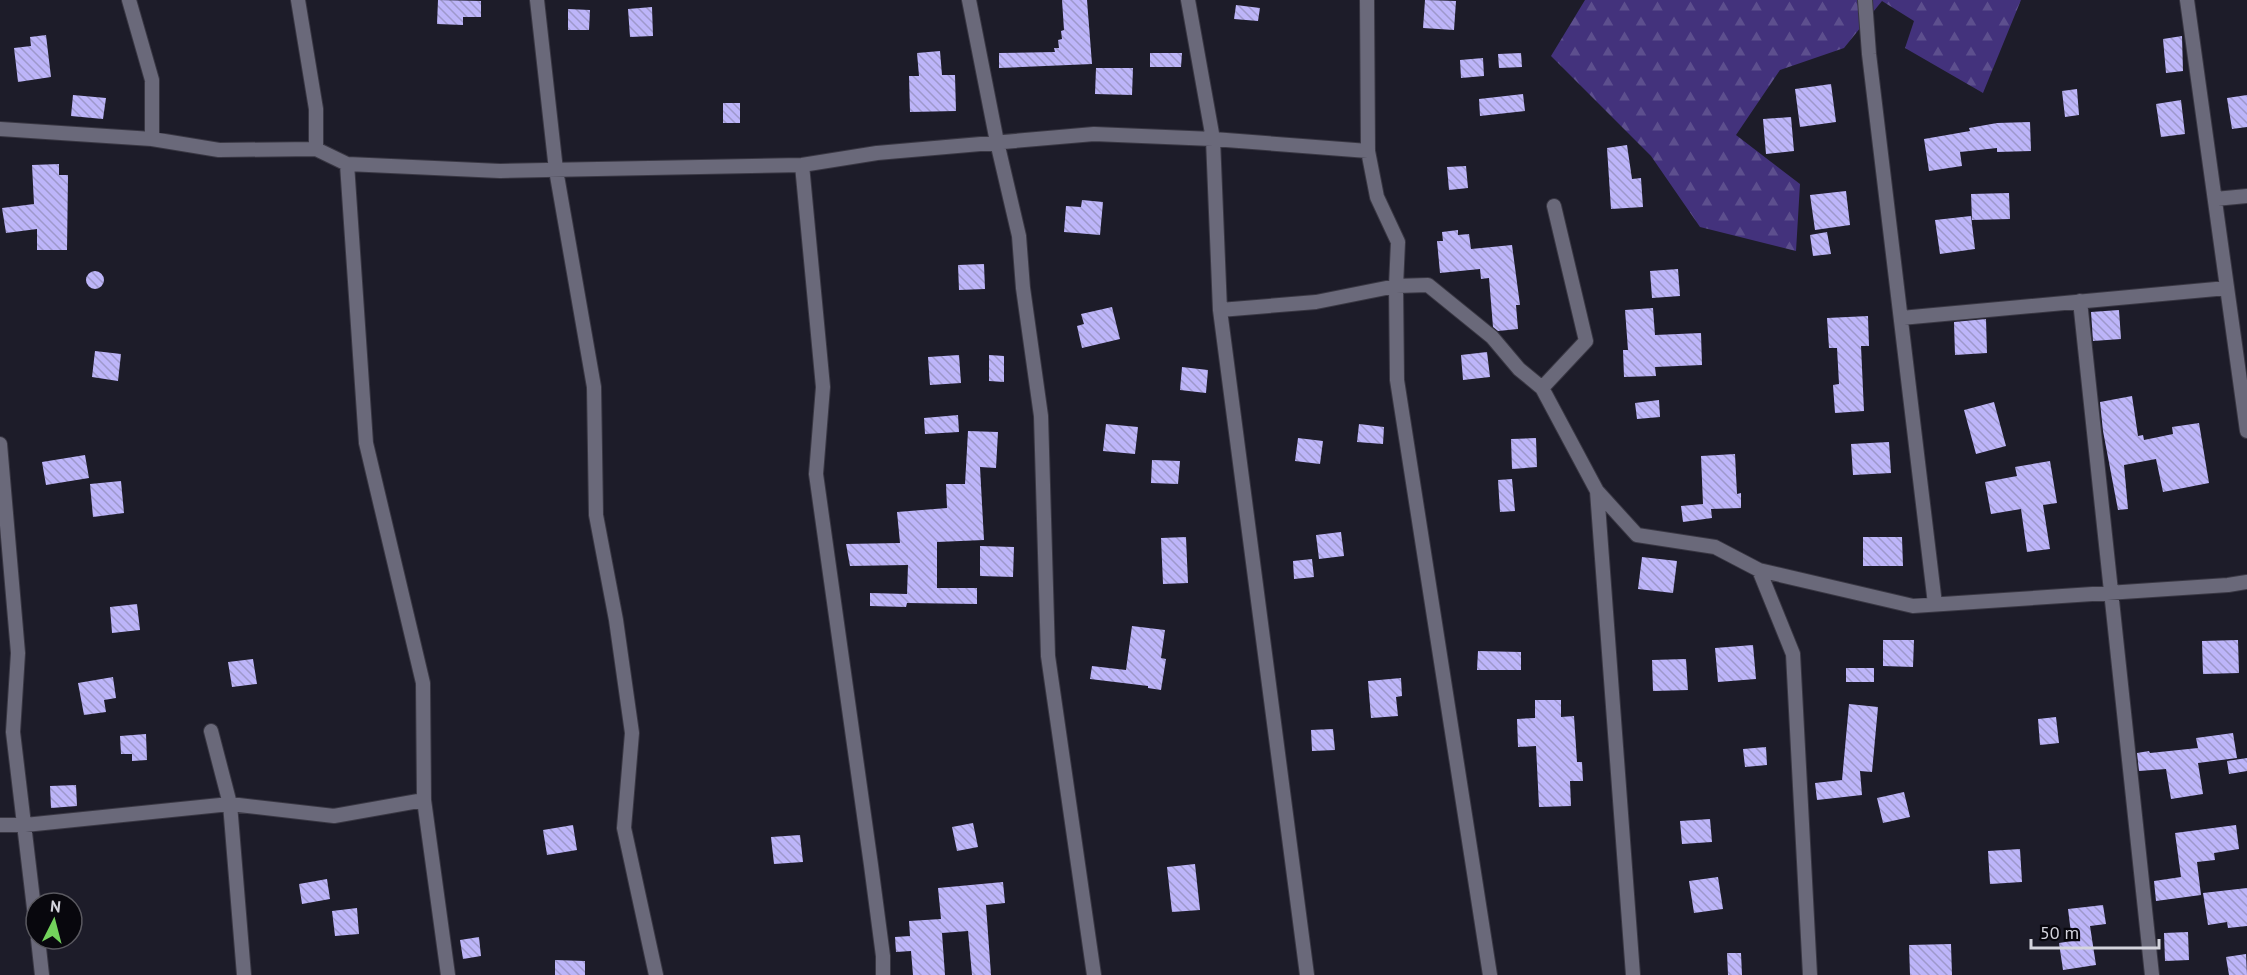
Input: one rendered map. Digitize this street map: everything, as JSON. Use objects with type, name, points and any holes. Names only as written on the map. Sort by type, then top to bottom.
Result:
[{"type":"street","points":[[129,0],[152,80],[152,139]]},
{"type":"street","points":[[298,0],[316,110],[316,149]]},
{"type":"street","points":[[537,0],[556,170],[594,387],[596,515],[616,620],[632,733],[624,828],[656,975]]},
{"type":"street","points":[[969,0],[997,142],[1019,236],[1023,288],[1041,416],[1048,656],[1094,975]]},
{"type":"street","points":[[1188,0],[1213,139],[1220,310],[1307,975]]},
{"type":"street","points":[[1367,0],[1368,151],[1377,196],[1398,242],[1397,380],[1490,975]]},
{"type":"street","points":[[1865,0],[1869,54],[1935,604]]},
{"type":"street","points":[[2187,0],[2247,431]]},
{"type":"street","points":[[0,129],[152,139],[219,150],[316,149],[347,164],[500,171],[802,165],[877,153],[1094,134],[1213,139],[1368,151]]},
{"type":"street","points":[[347,164],[366,443],[423,683],[424,800],[448,975]]},
{"type":"street","points":[[802,165],[823,387],[816,474],[871,865],[883,956],[883,975]]},
{"type":"street","points":[[2215,199],[2247,196]]},
{"type":"street","points":[[1542,388],[1586,342],[1554,206]]},
{"type":"street","points":[[1220,310],[1316,302],[1396,286],[1428,285],[1492,337],[1519,369],[1542,388],[1597,491],[1637,534],[1715,548],[1759,570],[1913,606],[2247,582]]},
{"type":"street","points":[[1901,318],[2227,288]]},
{"type":"street","points":[[2080,301],[2152,975]]},
{"type":"street","points":[[0,444],[18,653],[13,732],[32,891]]},
{"type":"street","points":[[1597,491],[1634,975]]},
{"type":"street","points":[[1759,570],[1794,654],[1810,975]]},
{"type":"street","points":[[211,731],[230,804],[244,975]]},
{"type":"street","points":[[0,825],[25,825],[230,804],[334,816],[424,800]]},
{"type":"street","points":[[39,951],[42,975]]},
{"type":"green space","points":[[1585,0],[2021,0],[1983,93],[1905,48],[1914,21],[1882,1],[1844,48],[1780,70],[1736,135],[1800,184],[1796,251],[1700,227],[1651,156],[1551,56]]},
{"type":"building","points":[[438,0],[481,1],[481,17],[463,17],[463,25],[437,24]]},
{"type":"building","points":[[1062,0],[1087,0],[1092,64],[999,68],[999,53],[1055,52],[1054,48],[1059,48],[1058,40],[1062,39],[1061,31],[1064,30]]},
{"type":"building","points":[[1425,0],[1456,1],[1454,30],[1423,28]]},
{"type":"building","points":[[1236,5],[1260,8],[1258,21],[1234,19]]},
{"type":"building","points":[[652,7],[653,36],[630,37],[628,9]]},
{"type":"building","points":[[568,9],[590,10],[589,30],[568,30]]},
{"type":"building","points":[[46,35],[51,77],[18,82],[14,48],[31,46],[30,37]]},
{"type":"building","points":[[2182,36],[2183,71],[2166,73],[2163,39]]},
{"type":"building","points":[[940,51],[942,75],[955,75],[956,111],[910,112],[909,76],[919,76],[917,53]]},
{"type":"building","points":[[1150,53],[1182,53],[1181,67],[1150,67]]},
{"type":"building","points":[[1521,53],[1522,67],[1499,68],[1498,54]]},
{"type":"building","points":[[1483,58],[1484,76],[1461,78],[1460,60]]},
{"type":"building","points":[[1096,68],[1133,68],[1132,95],[1095,94]]},
{"type":"building","points":[[1831,84],[1836,122],[1800,127],[1795,89]]},
{"type":"building","points":[[2077,89],[2079,115],[2065,117],[2062,91]]},
{"type":"building","points":[[1523,94],[1525,111],[1480,116],[1479,99]]},
{"type":"building","points":[[73,95],[106,98],[103,119],[71,116]]},
{"type":"building","points":[[2247,95],[2247,127],[2232,129],[2227,98]]},
{"type":"building","points":[[2181,100],[2185,134],[2161,137],[2156,104]]},
{"type":"building","points":[[723,103],[740,103],[740,123],[723,123]]},
{"type":"building","points":[[1791,117],[1794,151],[1766,154],[1763,119]]},
{"type":"building","points":[[2030,122],[2031,151],[1997,152],[1997,148],[1960,152],[1962,166],[1929,171],[1924,139],[1970,131],[1969,128],[1997,123]]},
{"type":"building","points":[[1627,145],[1632,179],[1641,178],[1643,207],[1611,209],[1607,148]]},
{"type":"building","points":[[59,164],[59,175],[68,175],[67,250],[37,250],[37,229],[6,233],[2,208],[34,204],[32,165]]},
{"type":"building","points":[[1466,166],[1468,188],[1449,190],[1447,167]]},
{"type":"building","points":[[1846,191],[1850,225],[1815,230],[1810,195]]},
{"type":"building","points":[[2009,193],[2010,219],[1972,220],[1971,194]]},
{"type":"building","points":[[1082,200],[1103,202],[1100,235],[1064,232],[1066,206],[1081,207]]},
{"type":"building","points":[[1971,216],[1975,249],[1940,254],[1935,220]]},
{"type":"building","points":[[1458,230],[1458,235],[1469,234],[1471,249],[1512,245],[1520,305],[1516,305],[1518,329],[1498,331],[1493,327],[1489,278],[1481,279],[1480,269],[1440,273],[1437,241],[1443,241],[1442,232]]},
{"type":"building","points":[[1827,232],[1831,254],[1813,256],[1810,235]]},
{"type":"building","points":[[984,264],[985,289],[959,290],[958,265]]},
{"type":"building","points":[[1678,269],[1680,296],[1652,298],[1650,271]]},
{"type":"building","points":[[95,271],[101,274],[104,280],[101,286],[95,289],[89,286],[86,280],[89,274]]},
{"type":"building","points":[[1112,307],[1120,339],[1082,348],[1077,326],[1084,324],[1081,314]]},
{"type":"building","points":[[1653,308],[1655,335],[1701,333],[1702,365],[1655,367],[1656,376],[1624,377],[1623,350],[1628,350],[1625,310]]},
{"type":"building","points":[[2119,310],[2121,339],[2093,341],[2091,312]]},
{"type":"building","points":[[1868,316],[1869,346],[1861,346],[1864,411],[1835,413],[1833,385],[1839,384],[1837,348],[1829,348],[1827,318]]},
{"type":"building","points":[[1986,319],[1987,353],[1955,355],[1954,322]]},
{"type":"building","points":[[95,351],[121,354],[118,381],[92,377]]},
{"type":"building","points":[[1487,352],[1490,377],[1463,380],[1461,355]]},
{"type":"building","points":[[959,355],[961,383],[930,385],[928,357]]},
{"type":"building","points":[[989,355],[1004,356],[1004,382],[989,381]]},
{"type":"building","points":[[1182,367],[1208,370],[1206,393],[1180,390]]},
{"type":"building","points":[[2132,396],[2138,436],[2143,435],[2144,440],[2173,434],[2172,427],[2199,423],[2209,483],[2163,492],[2156,459],[2124,465],[2128,509],[2118,510],[2103,431],[2100,402]]},
{"type":"building","points":[[1659,400],[1660,417],[1637,419],[1635,403]]},
{"type":"building","points":[[1994,402],[2006,446],[1976,454],[1964,410]]},
{"type":"building","points":[[958,415],[959,432],[925,434],[924,418]]},
{"type":"building","points":[[1106,424],[1138,427],[1135,454],[1103,451]]},
{"type":"building","points":[[1359,424],[1384,427],[1383,444],[1357,442]]},
{"type":"building","points":[[968,431],[998,432],[996,468],[980,467],[984,540],[937,542],[937,588],[977,588],[977,604],[907,603],[906,607],[870,606],[870,593],[907,594],[908,565],[850,566],[846,544],[900,543],[897,512],[947,508],[946,484],[965,484]]},
{"type":"building","points":[[1298,438],[1323,441],[1320,464],[1295,461]]},
{"type":"building","points":[[1536,438],[1537,467],[1512,469],[1511,439]]},
{"type":"building","points":[[1889,442],[1891,473],[1853,475],[1851,444]]},
{"type":"building","points":[[1735,454],[1737,494],[1741,493],[1741,508],[1711,509],[1712,518],[1683,522],[1681,506],[1703,504],[1701,456]]},
{"type":"building","points":[[85,455],[89,478],[46,485],[42,462]]},
{"type":"building","points":[[1152,460],[1180,461],[1178,484],[1151,483]]},
{"type":"building","points":[[2050,461],[2057,503],[2043,505],[2050,549],[2027,552],[2021,509],[1991,514],[1985,482],[2017,476],[2015,467]]},
{"type":"building","points":[[1512,479],[1515,511],[1500,512],[1498,480]]},
{"type":"building","points":[[121,481],[124,513],[93,517],[90,484]]},
{"type":"building","points":[[1341,532],[1344,556],[1319,559],[1316,535]]},
{"type":"building","points":[[1186,537],[1188,583],[1163,584],[1161,538]]},
{"type":"building","points":[[1863,537],[1902,537],[1903,566],[1863,566]]},
{"type":"building","points":[[980,546],[1014,547],[1013,577],[980,576]]},
{"type":"building","points":[[1642,557],[1677,561],[1673,593],[1638,589]]},
{"type":"building","points":[[1312,559],[1314,577],[1294,579],[1293,561]]},
{"type":"building","points":[[137,604],[140,630],[112,633],[110,607]]},
{"type":"building","points":[[1132,626],[1165,630],[1161,658],[1166,659],[1161,690],[1148,688],[1148,686],[1090,679],[1092,666],[1126,670]]},
{"type":"building","points":[[1883,640],[1914,640],[1913,667],[1883,666]]},
{"type":"building","points":[[2238,640],[2239,673],[2203,674],[2202,641]]},
{"type":"building","points":[[1753,645],[1756,679],[1718,682],[1715,648]]},
{"type":"building","points":[[1478,651],[1521,652],[1521,670],[1477,670]]},
{"type":"building","points":[[253,659],[257,684],[232,687],[228,662]]},
{"type":"building","points":[[1686,659],[1688,690],[1653,691],[1652,660]]},
{"type":"building","points":[[1846,668],[1874,668],[1874,682],[1846,682]]},
{"type":"building","points":[[113,677],[116,698],[104,700],[106,712],[84,715],[78,683]]},
{"type":"building","points":[[1401,678],[1402,696],[1396,697],[1398,716],[1371,718],[1368,681]]},
{"type":"building","points":[[1535,700],[1561,700],[1561,717],[1574,716],[1577,762],[1582,762],[1583,781],[1570,781],[1571,806],[1539,807],[1536,746],[1518,747],[1517,719],[1535,718]]},
{"type":"building","points":[[1849,704],[1878,707],[1872,772],[1860,771],[1862,795],[1817,800],[1815,783],[1842,780]]},
{"type":"building","points":[[2056,717],[2059,743],[2040,745],[2038,719]]},
{"type":"building","points":[[1333,729],[1335,750],[1312,751],[1311,730]]},
{"type":"building","points":[[2233,733],[2237,758],[2198,763],[2203,794],[2171,799],[2166,769],[2139,771],[2137,753],[2198,748],[2196,738]]},
{"type":"building","points":[[146,734],[147,760],[132,761],[132,754],[121,754],[120,736]]},
{"type":"building","points":[[1766,747],[1767,765],[1745,767],[1743,749]]},
{"type":"building","points":[[2247,758],[2247,771],[2229,774],[2227,761]]},
{"type":"building","points":[[76,785],[77,806],[51,808],[50,786]]},
{"type":"building","points":[[1904,792],[1910,817],[1883,823],[1877,798]]},
{"type":"building","points":[[1710,819],[1712,842],[1682,844],[1680,821]]},
{"type":"building","points":[[973,823],[978,847],[957,851],[952,827]]},
{"type":"building","points":[[573,825],[577,850],[547,855],[543,830]]},
{"type":"building","points":[[2236,825],[2239,849],[2214,853],[2215,860],[2197,862],[2201,895],[2156,901],[2154,881],[2181,877],[2175,833]]},
{"type":"building","points":[[800,835],[803,862],[774,864],[771,837]]},
{"type":"building","points":[[2020,849],[2022,882],[1990,884],[1988,851]]},
{"type":"building","points":[[1195,864],[1200,910],[1172,912],[1167,867]]},
{"type":"building","points":[[1718,877],[1723,909],[1694,913],[1689,881]]},
{"type":"building","points":[[327,879],[330,899],[302,904],[299,884]]},
{"type":"building","points":[[1003,882],[1005,903],[986,905],[991,975],[972,975],[968,931],[942,933],[945,975],[913,975],[911,951],[896,952],[895,937],[910,936],[909,921],[941,919],[938,888]]},
{"type":"building","points":[[2247,888],[2247,926],[2228,928],[2227,922],[2208,925],[2203,893]]},
{"type":"building","points":[[2103,905],[2106,924],[2090,926],[2096,965],[2063,970],[2059,943],[2072,941],[2068,909]]},
{"type":"building","points":[[357,908],[359,934],[335,936],[332,911]]},
{"type":"building","points":[[2188,932],[2189,960],[2165,961],[2164,933]]},
{"type":"building","points":[[479,937],[481,956],[463,959],[460,940]]},
{"type":"building","points":[[1951,944],[1952,975],[1910,975],[1909,945]]},
{"type":"building","points":[[1727,953],[1741,953],[1742,975],[1728,975]]},
{"type":"building","points":[[2246,954],[2247,975],[2229,975],[2226,957]]},
{"type":"building","points":[[555,960],[585,961],[585,975],[555,975]]}]
